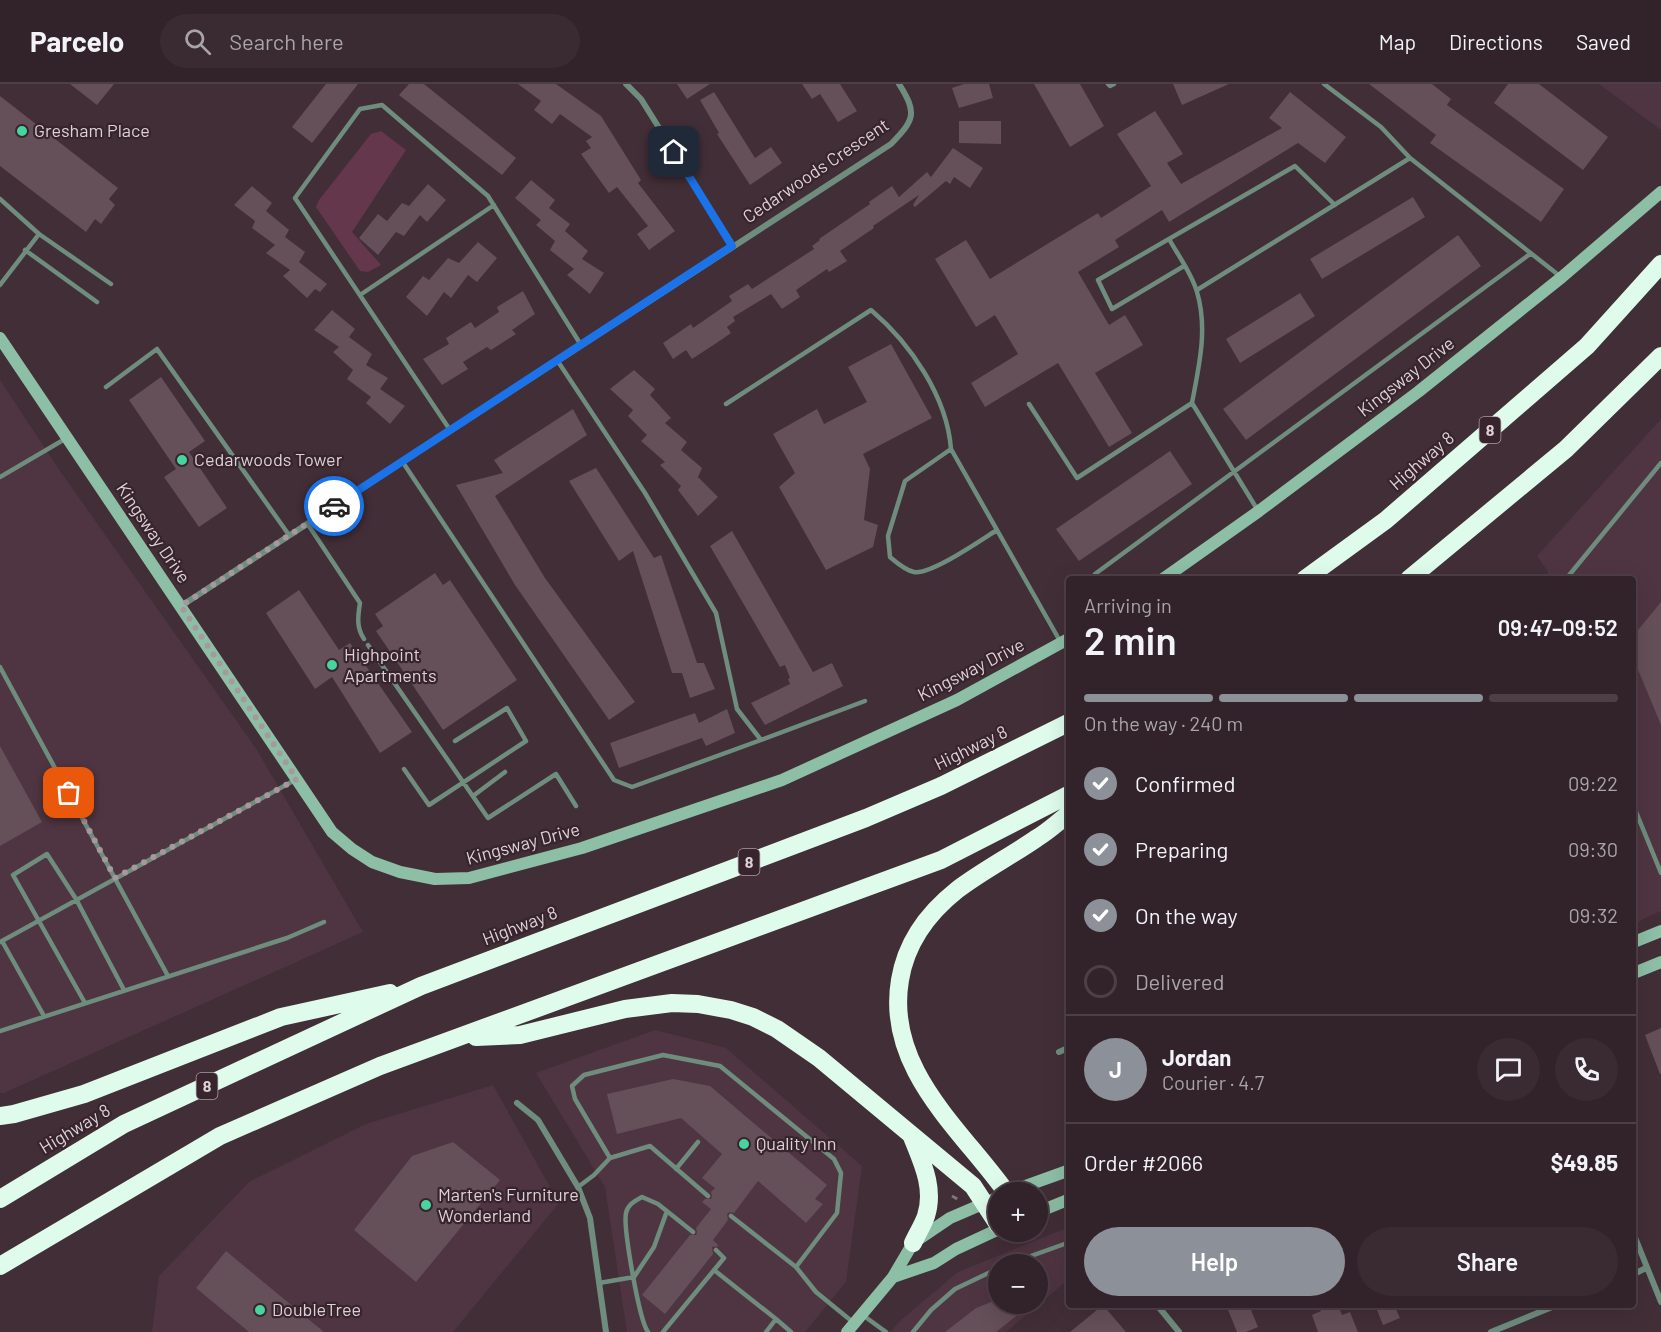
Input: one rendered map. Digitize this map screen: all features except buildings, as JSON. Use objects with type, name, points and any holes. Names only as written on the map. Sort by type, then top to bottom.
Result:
[{"type":"highway","name":"Highway 8","points":[[1309,576],[1386,520],[1587,346],[1661,264]]},
{"type":"highway","points":[[1413,576],[1566,449],[1661,356]]},
{"type":"highway","name":"Highway 8","points":[[0,1199],[124,1124],[421,986],[866,818],[941,786],[1066,724]]},
{"type":"highway","points":[[0,1266],[220,1136],[380,1066],[941,860],[1066,796]]},
{"type":"highway","points":[[1000,1182],[926,1090],[905,1047],[899,1028],[897,999],[902,969],[910,945],[938,906],[958,889],[1040,837],[1066,816]]},
{"type":"highway","points":[[0,1116],[84,1094],[281,1017],[421,986]]},
{"type":"highway","points":[[457,1038],[520,1035],[625,1009],[672,1003],[698,1004],[731,1010],[753,1017],[794,1040],[819,1058],[988,1197]]},
{"type":"highway","points":[[911,1135],[927,1175],[929,1198],[926,1217],[912,1242]]},
{"type":"street","name":"Cedarwoods Crescent","points":[[626,84],[641,99],[732,246]]},
{"type":"street","name":"Cedarwoods Crescent","points":[[181,606],[891,144],[910,122],[912,109],[899,84]]},
{"type":"street","name":"Kingsway Drive","points":[[1167,576],[1259,511],[1418,392],[1562,277],[1661,192]]},
{"type":"street","name":"Kingsway Drive","points":[[0,339],[332,832],[372,862],[400,872],[435,879],[469,878],[582,848],[782,780],[957,700],[1066,640]]},
{"type":"street","points":[[1636,941],[1661,931]]},
{"type":"street","points":[[1636,972],[1661,962]]},
{"type":"street","points":[[1059,1052],[1066,1049]]},
{"type":"street","points":[[517,1103],[538,1120],[578,1187],[590,1218],[606,1332]]},
{"type":"street","points":[[1036,1182],[1066,1171]]},
{"type":"street","points":[[1048,1208],[1066,1201]]},
{"type":"street","points":[[854,1323],[893,1277],[912,1242],[942,1223],[988,1202]]},
{"type":"street","points":[[893,1277],[934,1263],[988,1233]]},
{"type":"street","points":[[1636,1240],[1661,1302]]},
{"type":"street","points":[[1636,1273],[1646,1268]]},
{"type":"street","points":[[1159,1308],[1179,1332]]},
{"type":"street","points":[[1491,1332],[1550,1308]]},
{"type":"lane","points":[[1108,84],[1114,84]]},
{"type":"lane","points":[[1324,84],[1381,127],[1410,158],[1562,277]]},
{"type":"lane","points":[[450,430],[295,198],[360,109],[382,105],[488,196],[581,345]]},
{"type":"lane","points":[[1197,291],[1410,158]]},
{"type":"lane","points":[[1184,266],[1112,309],[1098,280],[1295,166],[1335,205]]},
{"type":"lane","points":[[0,199],[39,234],[111,284]]},
{"type":"lane","points":[[360,295],[494,205]]},
{"type":"lane","points":[[0,285],[39,234]]},
{"type":"lane","points":[[1169,238],[1197,291],[1202,319],[1201,356],[1192,403],[1259,511]]},
{"type":"lane","points":[[26,250],[97,302]]},
{"type":"lane","points":[[1095,574],[1530,254]]},
{"type":"lane","points":[[726,404],[871,310],[900,339],[938,396],[949,429],[951,449],[1066,640]]},
{"type":"lane","points":[[106,387],[158,349],[289,535]]},
{"type":"lane","points":[[557,360],[645,493],[716,613],[737,709],[761,740]]},
{"type":"lane","points":[[1029,404],[1077,478],[1192,403]]},
{"type":"lane","points":[[0,477],[67,438]]},
{"type":"lane","points":[[951,449],[905,481],[888,536],[890,557],[899,565],[915,572],[930,570],[998,530]]},
{"type":"lane","points":[[402,461],[614,780],[632,787],[865,701]]},
{"type":"lane","points":[[1568,576],[1661,463]]},
{"type":"lane","points":[[307,523],[360,603],[357,620],[364,639]]},
{"type":"lane","points":[[368,645],[488,818],[556,774],[576,806]]},
{"type":"lane","points":[[0,667],[168,976]]},
{"type":"lane","points":[[404,769],[429,805],[526,741],[507,708],[455,741]]},
{"type":"lane","points":[[472,796],[505,772]]},
{"type":"lane","points":[[44,1016],[1,941],[297,779]]},
{"type":"lane","points":[[1636,812],[1661,873]]},
{"type":"lane","points":[[85,1003],[13,875],[48,855],[76,899],[124,990]]},
{"type":"lane","points":[[1,1029],[287,938],[324,922]]},
{"type":"lane","points":[[610,1158],[575,1099],[572,1086],[584,1075],[663,1055],[720,1066],[834,1159],[841,1173],[837,1213],[796,1267]]},
{"type":"lane","points":[[676,1169],[698,1142]]},
{"type":"lane","points":[[578,1187],[594,1175],[610,1158],[650,1146],[708,1196]]},
{"type":"lane","points":[[648,1332],[643,1326],[628,1246],[626,1214],[631,1203],[642,1197],[667,1210],[693,1232]]},
{"type":"lane","points":[[599,1283],[634,1277],[654,1247],[667,1210]]},
{"type":"lane","points":[[731,1216],[796,1267],[816,1292],[854,1323],[886,1332]]},
{"type":"lane","points":[[1037,1254],[1066,1243]]},
{"type":"lane","points":[[663,1332],[724,1258],[716,1251]]},
{"type":"lane","points":[[714,1270],[791,1332]]},
{"type":"lane","points":[[913,1332],[931,1310],[955,1289],[988,1273]]},
{"type":"lane","points":[[766,1332],[776,1319]]},
{"type":"shaded area","points":[[1599,84],[1661,84],[1661,130]]},
{"type":"shaded area","points":[[381,131],[406,150],[352,232],[381,265],[368,272],[360,271],[316,207],[319,200],[371,134]]},
{"type":"shaded area","points":[[0,380],[58,468],[257,750],[363,932],[4,1093],[0,1093]]},
{"type":"shaded area","points":[[1661,419],[1661,911],[1636,924],[1636,576],[1547,576],[1548,572],[1537,556]]},
{"type":"shaded area","points":[[655,1030],[726,1048],[862,1166],[846,1282],[805,1332],[627,1332],[605,1187],[536,1073]]},
{"type":"shaded area","points":[[493,1085],[559,1203],[453,1332],[152,1332],[159,1276],[249,1182],[366,1124]]},
{"type":"shaded area","points":[[1066,1228],[1066,1282],[1048,1297],[1048,1254],[1002,1254],[1032,1242],[1048,1242],[1048,1236]]},
{"type":"shaded area","points":[[988,1260],[988,1314],[1027,1314],[1006,1332],[890,1332],[902,1319],[958,1272]]},
{"type":"way so far","points":[[69,793],[115,878],[297,779],[181,606],[334,506]]},
{"type":"place","name":"Gresham Place","points":[[22,131]]},
{"type":"place","name":"Cedarwoods Tower","points":[[182,460]]},
{"type":"place","name":"Highpoint Apartments","points":[[332,665]]},
{"type":"place","name":"Quality Inn","points":[[744,1144]]},
{"type":"place","name":"Marten's Furniture Wonderland","points":[[426,1205]]},
{"type":"place","name":"DoubleTree","points":[[260,1310]]},
{"type":"route","points":[[334,506],[732,246],[674,152]]}]
